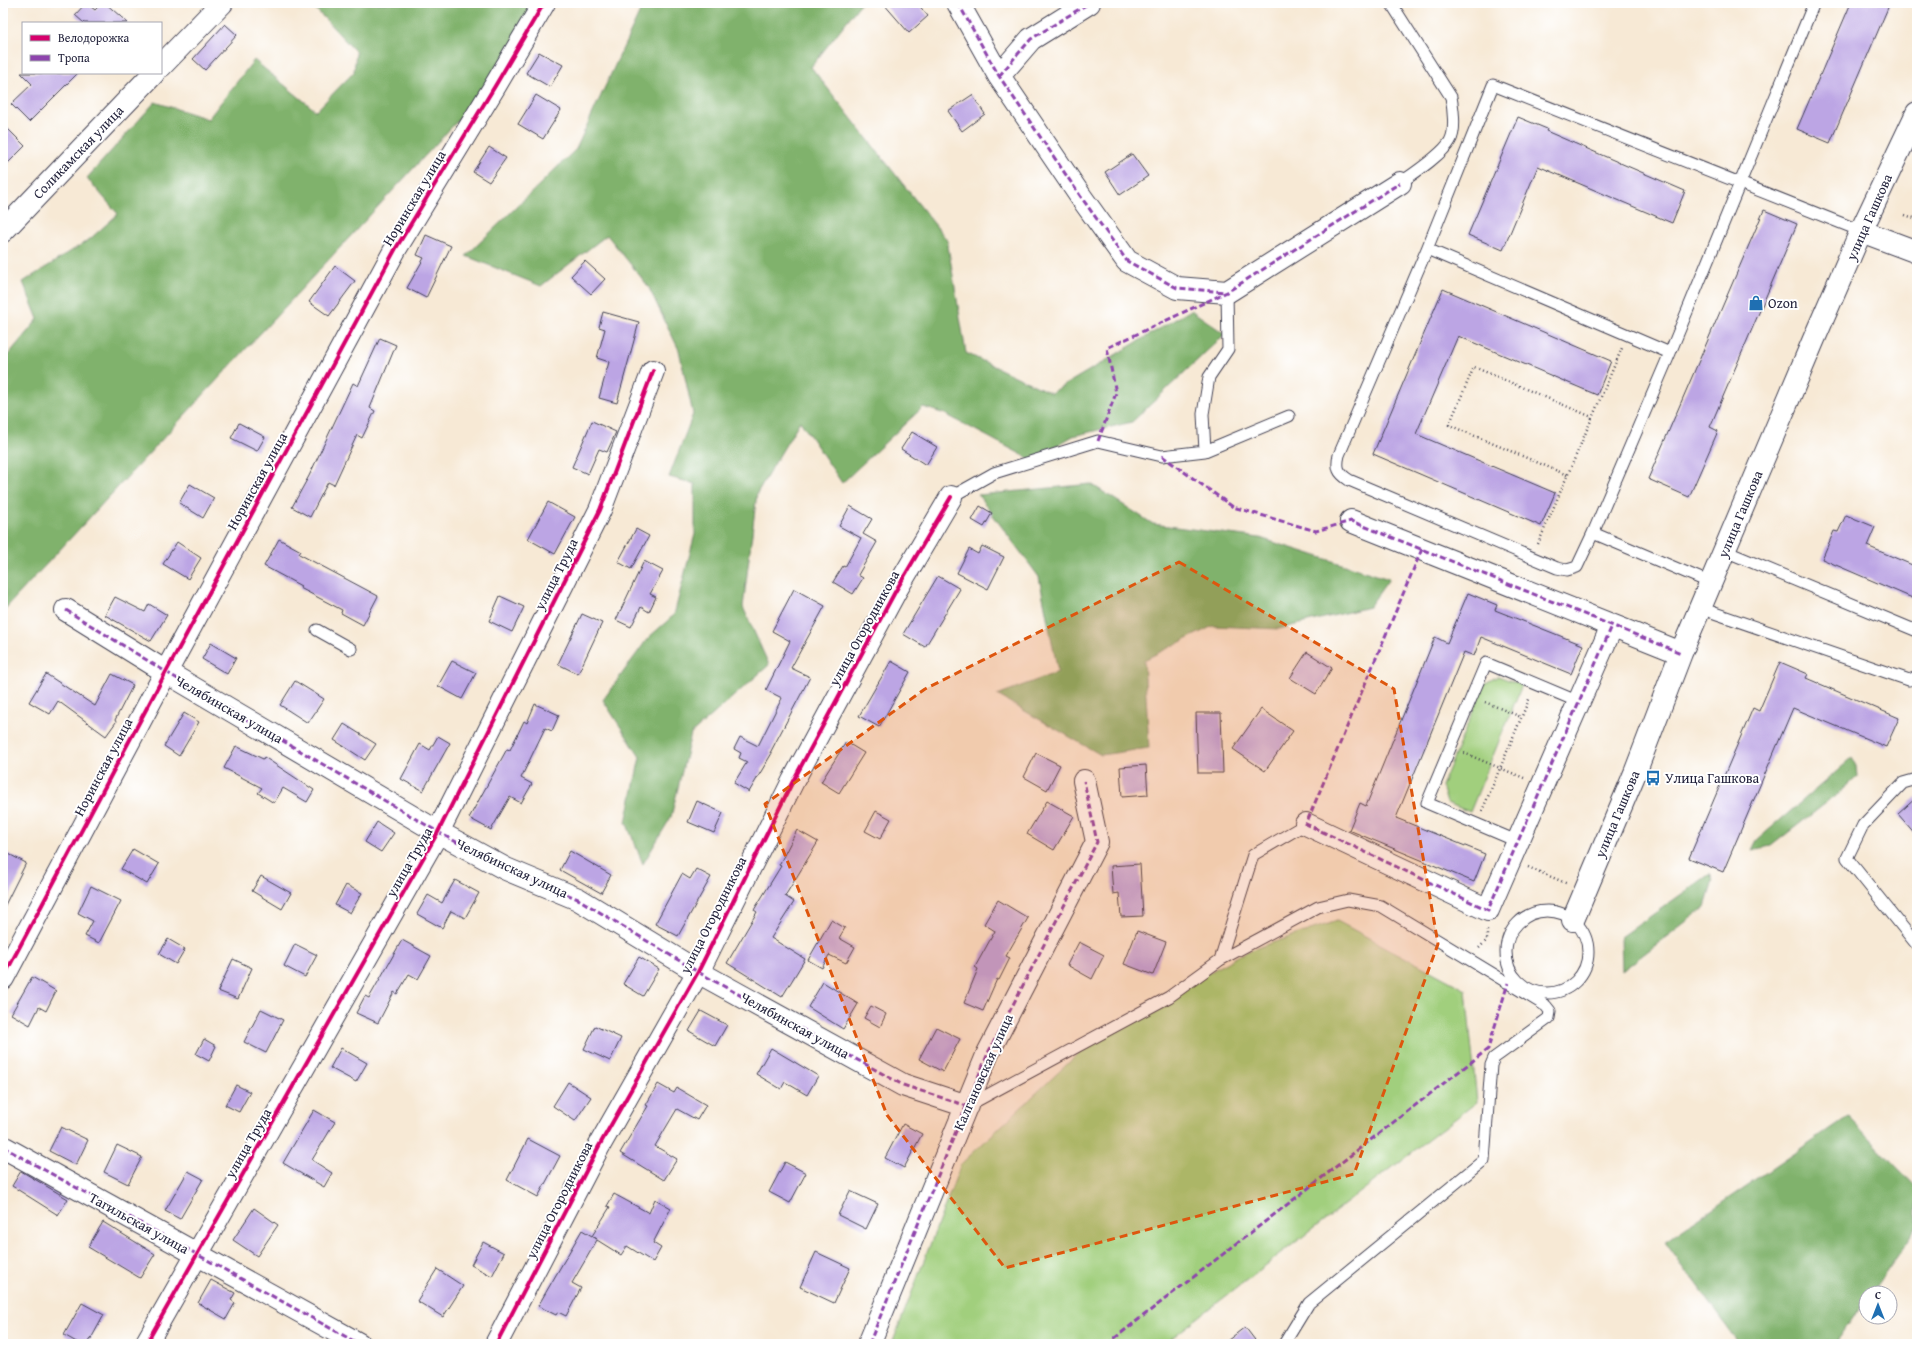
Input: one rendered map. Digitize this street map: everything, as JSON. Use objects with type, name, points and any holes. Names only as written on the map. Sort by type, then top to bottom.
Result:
[{"type":"street","points":[[162,65],[222,3]]},
{"type":"street","name":"Норинская улица","points":[[3,978],[166,672],[396,248],[544,3]]},
{"type":"street","points":[[958,3],[999,76],[1080,197],[1127,261],[1177,288],[1227,292],[1400,183]]},
{"type":"street","points":[[999,76],[1031,39],[1089,3]]},
{"type":"street","name":"Соликамская улица","points":[[3,231],[153,74]]},
{"type":"street","name":"улица Гашкова","points":[[1573,920],[1635,773],[1700,608],[1861,231],[1917,113]]},
{"type":"street","points":[[1861,231],[1917,252]]},
{"type":"street","name":"улица Труда","points":[[146,1344],[438,832],[600,510],[653,371]]},
{"type":"street","name":"улица Огородникова","points":[[496,1344],[599,1146],[698,972],[797,774],[895,592],[951,497]]},
{"type":"street","points":[[1351,520],[1681,653]]},
{"type":"street","name":"Челябинская улица","points":[[66,610],[166,672],[438,832],[506,869],[578,899],[698,972],[903,1085],[967,1106]]},
{"type":"street","points":[[1306,824],[1488,910],[1612,626]]},
{"type":"street","name":"Калгановская улица","points":[[869,1344],[988,1053],[1097,842],[1084,781]]},
{"type":"street","name":"Тагильская улица","points":[[3,1148],[359,1344]]},
{"type":"lane","points":[[1391,3],[1451,97],[1454,114],[1451,140],[1438,154],[1400,183]]},
{"type":"lane","points":[[1814,3],[1740,183],[1670,353],[1577,567],[1567,570],[1557,568],[1349,480],[1340,474],[1337,465],[1339,455],[1427,249],[1493,85],[1740,183],[1861,231]]},
{"type":"lane","points":[[1427,249],[1670,353]]},
{"type":"lane","points":[[1205,451],[1203,414],[1209,377],[1228,349],[1227,292]]},
{"type":"lane","points":[[951,497],[994,473],[1098,441],[1162,456],[1205,451],[1289,416]]},
{"type":"lane","points":[[1593,533],[1711,583]]},
{"type":"lane","points":[[1725,551],[1917,631]]},
{"type":"lane","points":[[1700,608],[1909,680],[1917,677]]},
{"type":"lane","points":[[317,630],[351,649]]},
{"type":"lane","points":[[1515,851],[1477,824],[1427,803],[1486,663],[1579,702]]},
{"type":"lane","points":[[1917,779],[1903,783],[1863,824],[1847,858],[1917,945]]},
{"type":"lane","points":[[1220,960],[1253,855],[1306,824]]},
{"type":"lane","points":[[967,1106],[1169,997],[1220,960],[1318,907],[1348,900],[1382,906],[1546,1006],[1550,1011],[1549,1018],[1494,1058],[1491,1065],[1484,1160],[1309,1303],[1284,1344]]},
{"type":"lane","points":[[1547,911],[1562,913],[1573,920],[1584,935],[1589,953],[1586,966],[1580,977],[1571,986],[1560,992],[1547,993],[1533,991],[1520,984],[1511,973],[1506,959],[1506,945],[1511,931],[1521,920],[1533,913],[1547,911]]},
{"type":"path","points":[[1905,215],[1917,219]]},
{"type":"path","points":[[1532,558],[1628,335]]},
{"type":"path","points":[[1567,475],[1449,425],[1474,367],[1592,417]]},
{"type":"path","points":[[1477,824],[1536,683]]},
{"type":"path","points":[[1472,696],[1522,717]]},
{"type":"path","points":[[1450,747],[1543,786]]},
{"type":"path","points":[[1515,851],[1584,891]]},
{"type":"path","points":[[1469,959],[1487,940],[1488,910]]},
{"type":"highlighted area","points":[[1179,562],[1394,689],[1438,944],[1354,1174],[1005,1268],[887,1115],[765,804],[925,689]]},
{"type":"green space","points":[[310,3],[539,3],[500,75],[3,611],[3,361],[38,319],[23,282],[90,239],[118,214],[87,178],[155,102],[208,119],[254,60],[316,111],[354,72],[356,52]]},
{"type":"green space","points":[[644,3],[861,3],[811,67],[947,240],[966,353],[1051,393],[1191,310],[1225,334],[1132,422],[1073,436],[1032,460],[945,414],[923,407],[842,483],[800,421],[757,493],[743,607],[769,665],[691,734],[671,817],[643,864],[626,822],[640,757],[603,700],[648,638],[674,615],[695,534],[695,484],[669,477],[693,414],[679,350],[648,286],[607,235],[541,286],[466,256],[576,149]]},
{"type":"green space","points":[[1091,484],[1153,524],[1260,538],[1389,579],[1369,607],[1279,629],[1213,626],[1144,660],[1149,748],[1101,755],[997,695],[1058,672],[1039,577],[978,495]]},
{"type":"green space","points":[[1498,676],[1522,685],[1470,812],[1447,803],[1442,786],[1484,684]]},
{"type":"green space","points":[[1852,758],[1856,765],[1857,777],[1844,789],[1771,846],[1752,850],[1757,840]]},
{"type":"green space","points":[[1710,874],[1713,881],[1705,907],[1622,971],[1621,937]]},
{"type":"green space","points":[[1337,921],[1466,990],[1477,1102],[1164,1344],[892,1344],[961,1164],[1096,1037],[1245,952]]},
{"type":"green space","points":[[1848,1116],[1917,1188],[1917,1227],[1877,1285],[1858,1285],[1858,1311],[1835,1344],[1740,1344],[1665,1242]]},
{"type":"building","points":[[86,3],[95,10],[102,3],[105,3],[127,22],[83,22],[75,15]]},
{"type":"building","points":[[883,3],[917,3],[928,16],[909,33]]},
{"type":"building","points":[[1851,3],[1890,3],[1830,143],[1797,129]]},
{"type":"building","points":[[225,24],[237,35],[205,70],[193,59]]},
{"type":"building","points":[[539,52],[563,65],[550,87],[526,73]]},
{"type":"building","points":[[22,74],[77,74],[29,122],[11,104],[32,84]]},
{"type":"building","points":[[536,95],[561,110],[543,139],[518,124]]},
{"type":"building","points":[[972,95],[985,114],[962,131],[948,111]]},
{"type":"building","points":[[1518,117],[1547,129],[1546,131],[1685,191],[1672,223],[1538,166],[1503,250],[1468,235]]},
{"type":"building","points":[[3,124],[25,146],[3,168]]},
{"type":"building","points":[[489,147],[506,158],[489,182],[473,172]]},
{"type":"building","points":[[1132,154],[1148,176],[1120,195],[1105,172]]},
{"type":"building","points":[[1764,210],[1797,224],[1710,427],[1718,431],[1689,497],[1648,479]]},
{"type":"building","points":[[426,235],[451,246],[426,298],[407,288],[424,258],[417,255]]},
{"type":"building","points":[[585,261],[605,279],[591,294],[571,276]]},
{"type":"building","points":[[335,266],[355,281],[329,316],[309,302]]},
{"type":"building","points":[[1443,289],[1611,361],[1597,395],[1458,336],[1416,434],[1555,493],[1541,526],[1373,454]]},
{"type":"building","points":[[603,312],[639,322],[617,403],[599,398],[609,362],[597,358],[605,329],[599,327]]},
{"type":"building","points":[[380,338],[396,345],[370,408],[375,411],[362,438],[357,435],[334,485],[328,482],[310,517],[292,507],[309,476],[353,383],[358,386]]},
{"type":"building","points":[[592,421],[616,432],[607,452],[599,449],[588,474],[572,467]]},
{"type":"building","points":[[239,423],[265,437],[257,451],[231,438]]},
{"type":"building","points":[[912,432],[937,447],[926,465],[901,449]]},
{"type":"building","points":[[190,484],[214,498],[203,518],[179,503]]},
{"type":"building","points":[[548,502],[575,517],[555,554],[528,539]]},
{"type":"building","points":[[850,506],[872,519],[863,534],[877,542],[858,575],[863,578],[853,594],[833,582],[843,566],[845,567],[861,538],[839,526]]},
{"type":"building","points":[[980,506],[992,513],[984,527],[972,520]]},
{"type":"building","points":[[1846,515],[1875,527],[1867,546],[1917,567],[1917,600],[1822,559],[1834,531],[1838,532]]},
{"type":"building","points":[[636,529],[649,536],[631,569],[618,562]]},
{"type":"building","points":[[279,539],[301,551],[299,554],[378,596],[363,625],[341,613],[342,610],[300,588],[301,586],[264,566]]},
{"type":"building","points":[[177,542],[201,558],[188,579],[163,564]]},
{"type":"building","points":[[982,546],[1004,557],[988,589],[957,573],[969,549],[978,554]]},
{"type":"building","points":[[644,561],[663,571],[650,594],[656,597],[649,612],[641,607],[631,627],[616,620]]},
{"type":"building","points":[[938,576],[960,589],[925,647],[903,634]]},
{"type":"building","points":[[794,589],[825,606],[791,668],[810,677],[770,753],[772,753],[749,792],[734,783],[747,762],[739,758],[741,753],[734,749],[740,737],[758,746],[782,698],[766,690],[790,641],[772,631]]},
{"type":"building","points":[[1468,593],[1497,605],[1495,610],[1583,645],[1571,674],[1481,637],[1474,656],[1464,652],[1396,818],[1485,854],[1474,882],[1349,830],[1360,803],[1366,806],[1435,637],[1447,643]]},
{"type":"building","points":[[500,596],[524,607],[512,632],[489,621]]},
{"type":"building","points":[[115,597],[145,612],[149,604],[167,615],[151,641],[105,615]]},
{"type":"building","points":[[582,614],[602,623],[578,674],[558,664]]},
{"type":"building","points":[[211,643],[236,658],[227,674],[202,659]]},
{"type":"building","points":[[1307,652],[1332,668],[1316,694],[1290,678]]},
{"type":"building","points":[[452,661],[476,673],[462,699],[438,686]]},
{"type":"building","points":[[891,661],[910,672],[879,727],[859,716]]},
{"type":"building","points":[[1780,662],[1808,674],[1806,678],[1899,718],[1886,747],[1793,708],[1723,872],[1689,858],[1753,708],[1759,711]]},
{"type":"building","points":[[46,674],[95,706],[112,674],[133,685],[115,720],[116,722],[106,736],[58,701],[50,714],[29,702]]},
{"type":"building","points":[[295,681],[324,699],[308,723],[280,705]]},
{"type":"building","points":[[535,704],[559,715],[552,731],[545,728],[521,778],[532,784],[521,803],[510,797],[491,830],[469,818],[507,749],[510,750],[524,721],[527,723]]},
{"type":"building","points":[[1261,709],[1293,731],[1265,771],[1233,749]]},
{"type":"building","points":[[184,713],[199,722],[179,756],[164,746]]},
{"type":"building","points":[[1196,713],[1221,713],[1223,773],[1198,773]]},
{"type":"building","points":[[344,724],[376,744],[365,760],[334,740]]},
{"type":"building","points":[[438,736],[450,743],[423,791],[401,779],[420,744],[430,750]]},
{"type":"building","points":[[846,742],[864,753],[839,793],[821,782]]},
{"type":"building","points":[[236,746],[263,759],[264,757],[314,790],[307,802],[283,788],[274,803],[258,793],[262,788],[224,768]]},
{"type":"building","points":[[1036,753],[1060,765],[1047,790],[1024,777]]},
{"type":"building","points":[[1146,765],[1148,795],[1122,797],[1120,767]]},
{"type":"building","points":[[1917,797],[1917,836],[1898,814]]},
{"type":"building","points":[[697,801],[723,813],[714,833],[688,822]]},
{"type":"building","points":[[1047,801],[1074,816],[1054,850],[1027,834]]},
{"type":"building","points":[[876,811],[891,819],[880,839],[865,831]]},
{"type":"building","points":[[377,822],[394,833],[381,852],[365,842]]},
{"type":"building","points":[[797,830],[818,842],[785,896],[794,902],[771,938],[805,959],[782,997],[727,963],[757,912],[754,910],[781,866],[779,865]]},
{"type":"building","points":[[133,849],[159,864],[147,884],[121,869]]},
{"type":"building","points":[[3,851],[26,863],[3,909]]},
{"type":"building","points":[[570,851],[611,875],[601,893],[560,870]]},
{"type":"building","points":[[1140,864],[1143,916],[1121,917],[1119,893],[1113,894],[1111,866]]},
{"type":"building","points":[[696,869],[711,877],[678,936],[655,924],[682,874],[690,879]]},
{"type":"building","points":[[261,876],[291,893],[282,909],[252,891]]},
{"type":"building","points":[[455,880],[479,893],[465,918],[451,911],[442,928],[417,914],[428,895],[442,903]]},
{"type":"building","points":[[346,885],[362,893],[350,913],[335,905]]},
{"type":"building","points":[[91,886],[121,901],[99,943],[85,936],[93,921],[78,913]]},
{"type":"building","points":[[998,900],[1028,918],[1006,956],[1010,958],[999,980],[997,979],[983,1011],[964,1003],[978,969],[975,967],[995,931],[984,924]]},
{"type":"building","points":[[831,920],[845,928],[839,938],[855,947],[846,963],[829,955],[822,968],[808,960]]},
{"type":"building","points":[[1137,931],[1166,942],[1153,975],[1124,964]]},
{"type":"building","points":[[168,939],[185,949],[176,964],[159,954]]},
{"type":"building","points":[[402,940],[431,956],[418,979],[409,974],[397,994],[394,992],[378,1023],[356,1013],[365,996],[369,998]]},
{"type":"building","points":[[1079,942],[1104,955],[1092,979],[1067,965]]},
{"type":"building","points":[[295,944],[317,955],[305,977],[284,966]]},
{"type":"building","points":[[639,957],[659,969],[643,996],[623,984]]},
{"type":"building","points":[[233,959],[252,968],[238,999],[218,991]]},
{"type":"building","points":[[32,977],[56,991],[46,1011],[39,1007],[30,1025],[11,1014]]},
{"type":"building","points":[[823,982],[858,1004],[843,1029],[808,1007]]},
{"type":"building","points":[[871,1006],[886,1014],[880,1027],[864,1018]]},
{"type":"building","points":[[261,1009],[283,1020],[266,1053],[244,1042]]},
{"type":"building","points":[[701,1011],[727,1025],[715,1046],[689,1031]]},
{"type":"building","points":[[595,1026],[621,1038],[610,1061],[584,1049]]},
{"type":"building","points":[[936,1027],[960,1039],[943,1072],[919,1059]]},
{"type":"building","points":[[204,1039],[216,1046],[209,1061],[196,1054]]},
{"type":"building","points":[[341,1048],[367,1063],[356,1082],[330,1068]]},
{"type":"building","points":[[771,1048],[818,1076],[807,1095],[785,1082],[781,1089],[756,1074]]},
{"type":"building","points":[[568,1082],[591,1097],[575,1121],[553,1106]]},
{"type":"building","points":[[658,1084],[674,1093],[677,1088],[706,1105],[697,1120],[677,1109],[655,1146],[677,1159],[664,1180],[620,1153],[648,1106],[646,1105]]},
{"type":"building","points":[[236,1085],[250,1092],[239,1112],[225,1105]]},
{"type":"building","points":[[314,1110],[335,1122],[312,1160],[332,1173],[324,1187],[283,1163]]},
{"type":"building","points":[[903,1124],[922,1134],[904,1168],[885,1158]]},
{"type":"building","points":[[61,1127],[88,1140],[76,1165],[49,1151]]},
{"type":"building","points":[[528,1139],[560,1156],[538,1197],[507,1180]]},
{"type":"building","points":[[117,1145],[142,1157],[128,1184],[104,1172]]},
{"type":"building","points":[[785,1162],[806,1173],[790,1203],[769,1192]]},
{"type":"building","points":[[21,1171],[68,1199],[58,1215],[12,1186]]},
{"type":"building","points":[[188,1171],[203,1179],[180,1219],[165,1211]]},
{"type":"building","points":[[850,1191],[878,1204],[866,1229],[838,1215]]},
{"type":"building","points":[[614,1194],[649,1213],[655,1199],[671,1208],[653,1243],[661,1248],[653,1262],[627,1246],[621,1255],[597,1240],[572,1283],[581,1288],[566,1316],[558,1312],[556,1315],[538,1306],[582,1230],[592,1236],[610,1207],[607,1206]]},
{"type":"building","points":[[254,1208],[278,1225],[257,1256],[233,1240]]},
{"type":"building","points":[[103,1222],[155,1254],[140,1278],[88,1247]]},
{"type":"building","points":[[483,1242],[504,1253],[492,1276],[471,1265]]},
{"type":"building","points":[[816,1252],[850,1268],[834,1303],[800,1287]]},
{"type":"building","points":[[437,1269],[463,1286],[443,1317],[417,1301]]},
{"type":"building","points":[[211,1280],[235,1293],[231,1300],[235,1303],[226,1319],[198,1303]]},
{"type":"building","points":[[82,1303],[104,1315],[88,1344],[80,1344],[64,1335]]},
{"type":"building","points":[[1245,1327],[1258,1344],[1223,1344]]},
{"type":"marked path","points":[[958,3],[999,76],[1081,197],[1127,261],[1177,288],[1225,292]]},
{"type":"marked path","points":[[999,76],[1031,39],[1089,3]]},
{"type":"marked path","points":[[1098,441],[1116,393],[1107,348],[1227,292],[1400,183]]},
{"type":"marked path","points":[[1162,456],[1233,507],[1316,531],[1351,521],[1681,653]]},
{"type":"marked path","points":[[1422,549],[1306,824],[1488,910],[1612,626]]},
{"type":"marked path","points":[[66,610],[166,672],[438,832],[506,869],[578,899],[698,972],[903,1085],[967,1106]]},
{"type":"marked path","points":[[869,1344],[988,1053],[1097,842],[1084,781]]},
{"type":"marked path","points":[[1107,1344],[1488,1049],[1508,983]]},
{"type":"marked path","points":[[3,1147],[359,1344]]},
{"type":"cycle path","points":[[3,978],[166,672],[396,248],[544,3]]},
{"type":"cycle path","points":[[146,1344],[438,832],[600,510],[653,371]]},
{"type":"cycle path","points":[[496,1344],[599,1146],[698,972],[793,781],[895,592],[951,497]]},
{"type":"place","name":"Ozon","points":[[1756,303]]},
{"type":"place","name":"Улица Гашкова","points":[[1653,778]]}]
